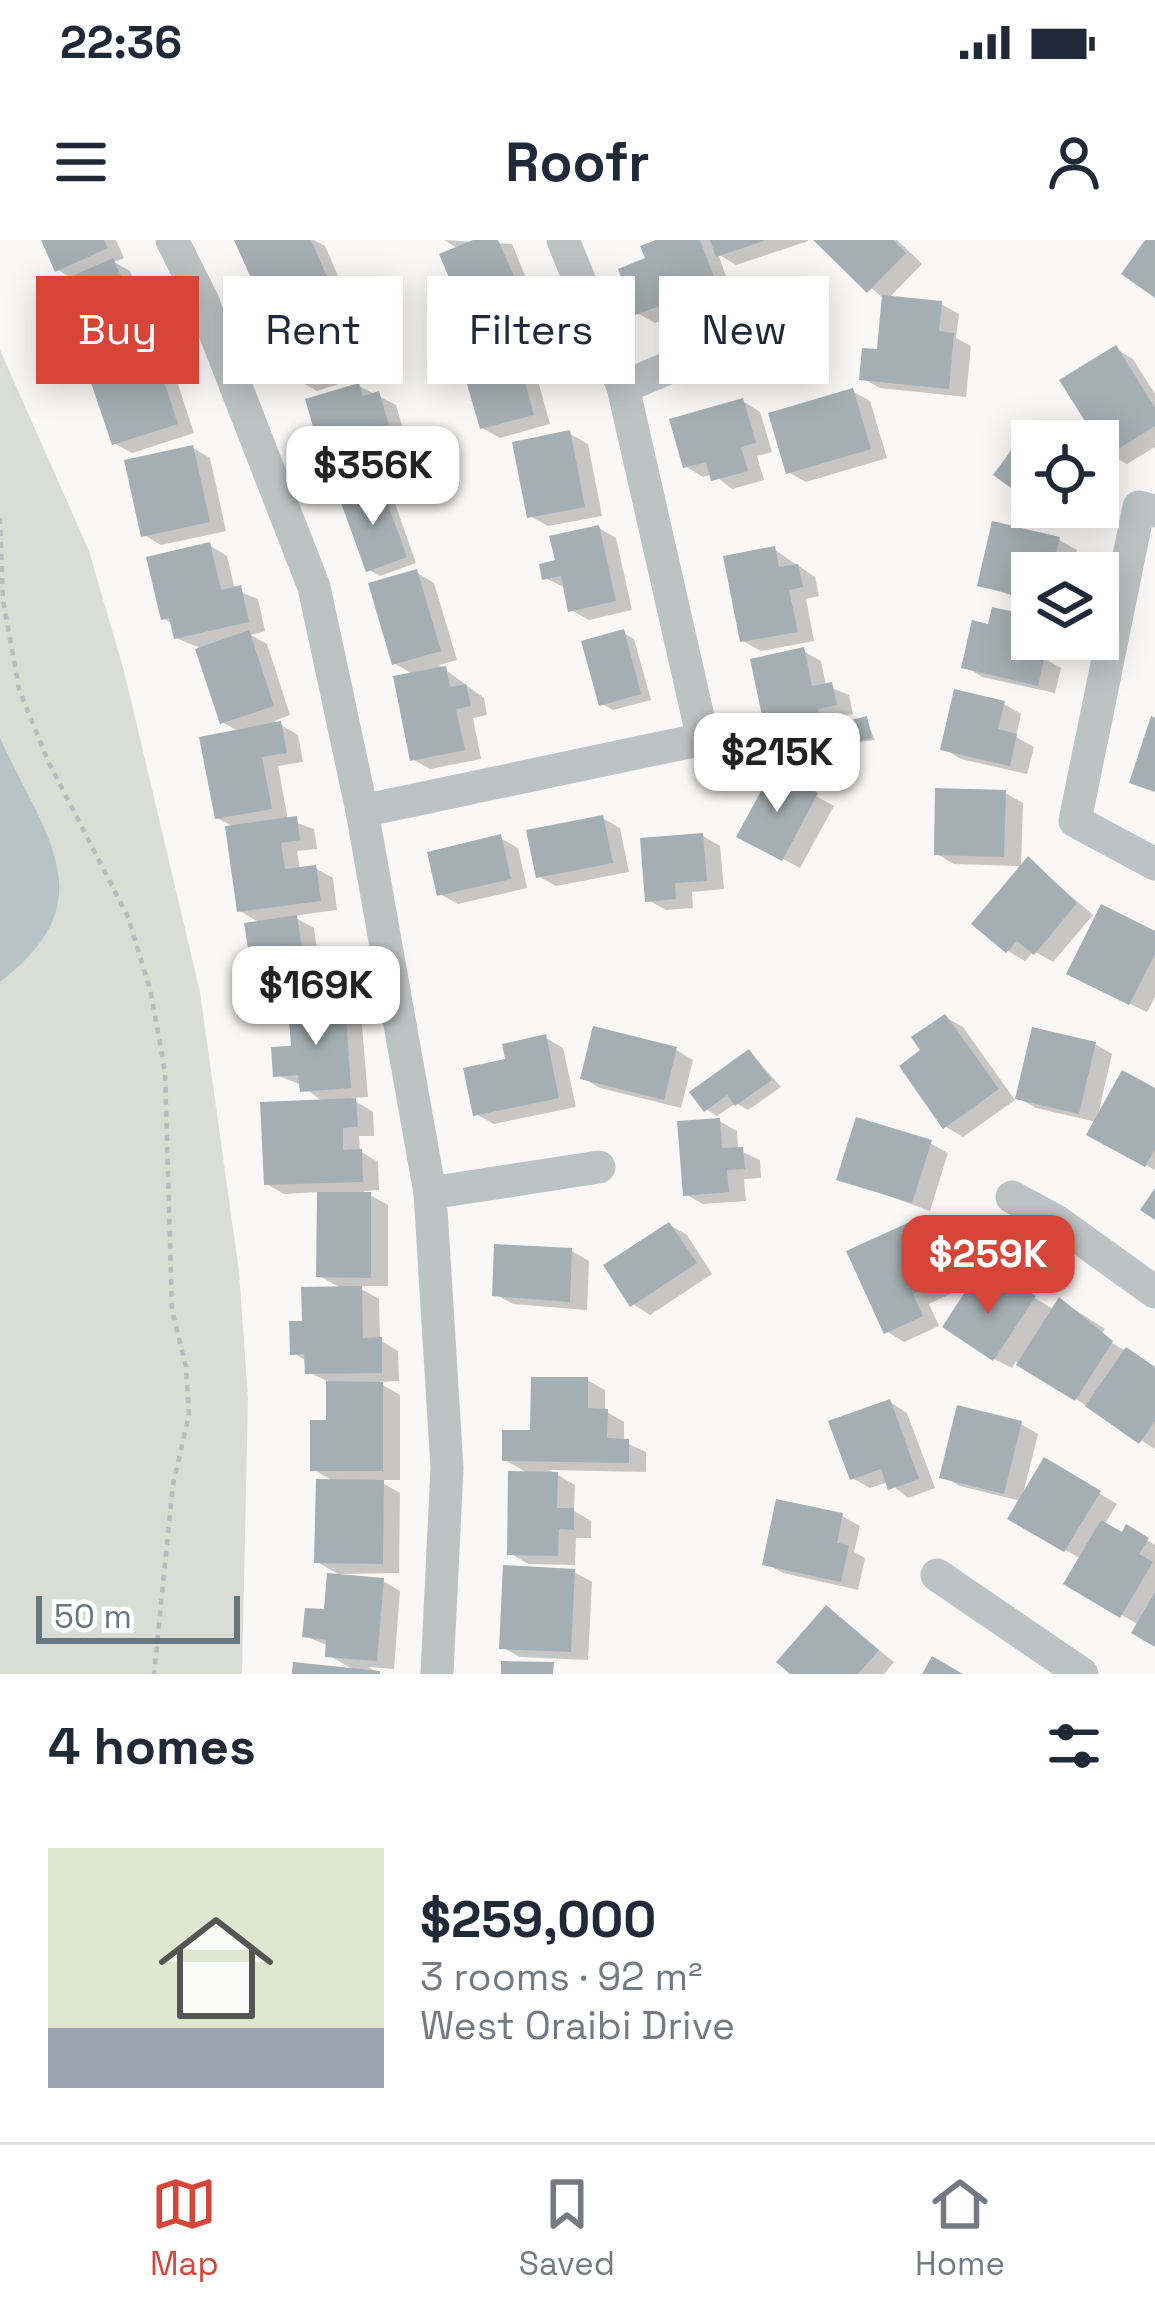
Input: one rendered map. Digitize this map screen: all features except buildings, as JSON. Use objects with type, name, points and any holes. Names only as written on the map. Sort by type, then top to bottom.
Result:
[{"type":"street","points":[[172,240],[203,302],[314,587],[362,811],[430,1193],[447,1468],[437,1674]]},
{"type":"street","points":[[362,811],[703,739],[623,387],[563,240]]},
{"type":"street","points":[[623,387],[659,372]]},
{"type":"street","points":[[1147,509],[1075,821],[1155,864]]},
{"type":"street","points":[[430,1193],[599,1166]]},
{"type":"street","points":[[1012,1197],[1056,1221],[1155,1292]]},
{"type":"street","points":[[937,1575],[1082,1674]]},
{"type":"path","points":[[0,518],[3,599],[19,689],[48,760],[128,916],[151,993],[165,1072],[172,1310],[186,1367],[189,1415],[173,1484],[170,1556],[154,1674]]},
{"type":"shaded area","points":[[0,350],[89,551],[124,671],[200,992],[239,1272],[248,1398],[242,1674],[0,1674]]},
{"type":"shaded area","points":[[0,738],[48,837],[59,895],[51,923],[33,952],[0,982]]}]
